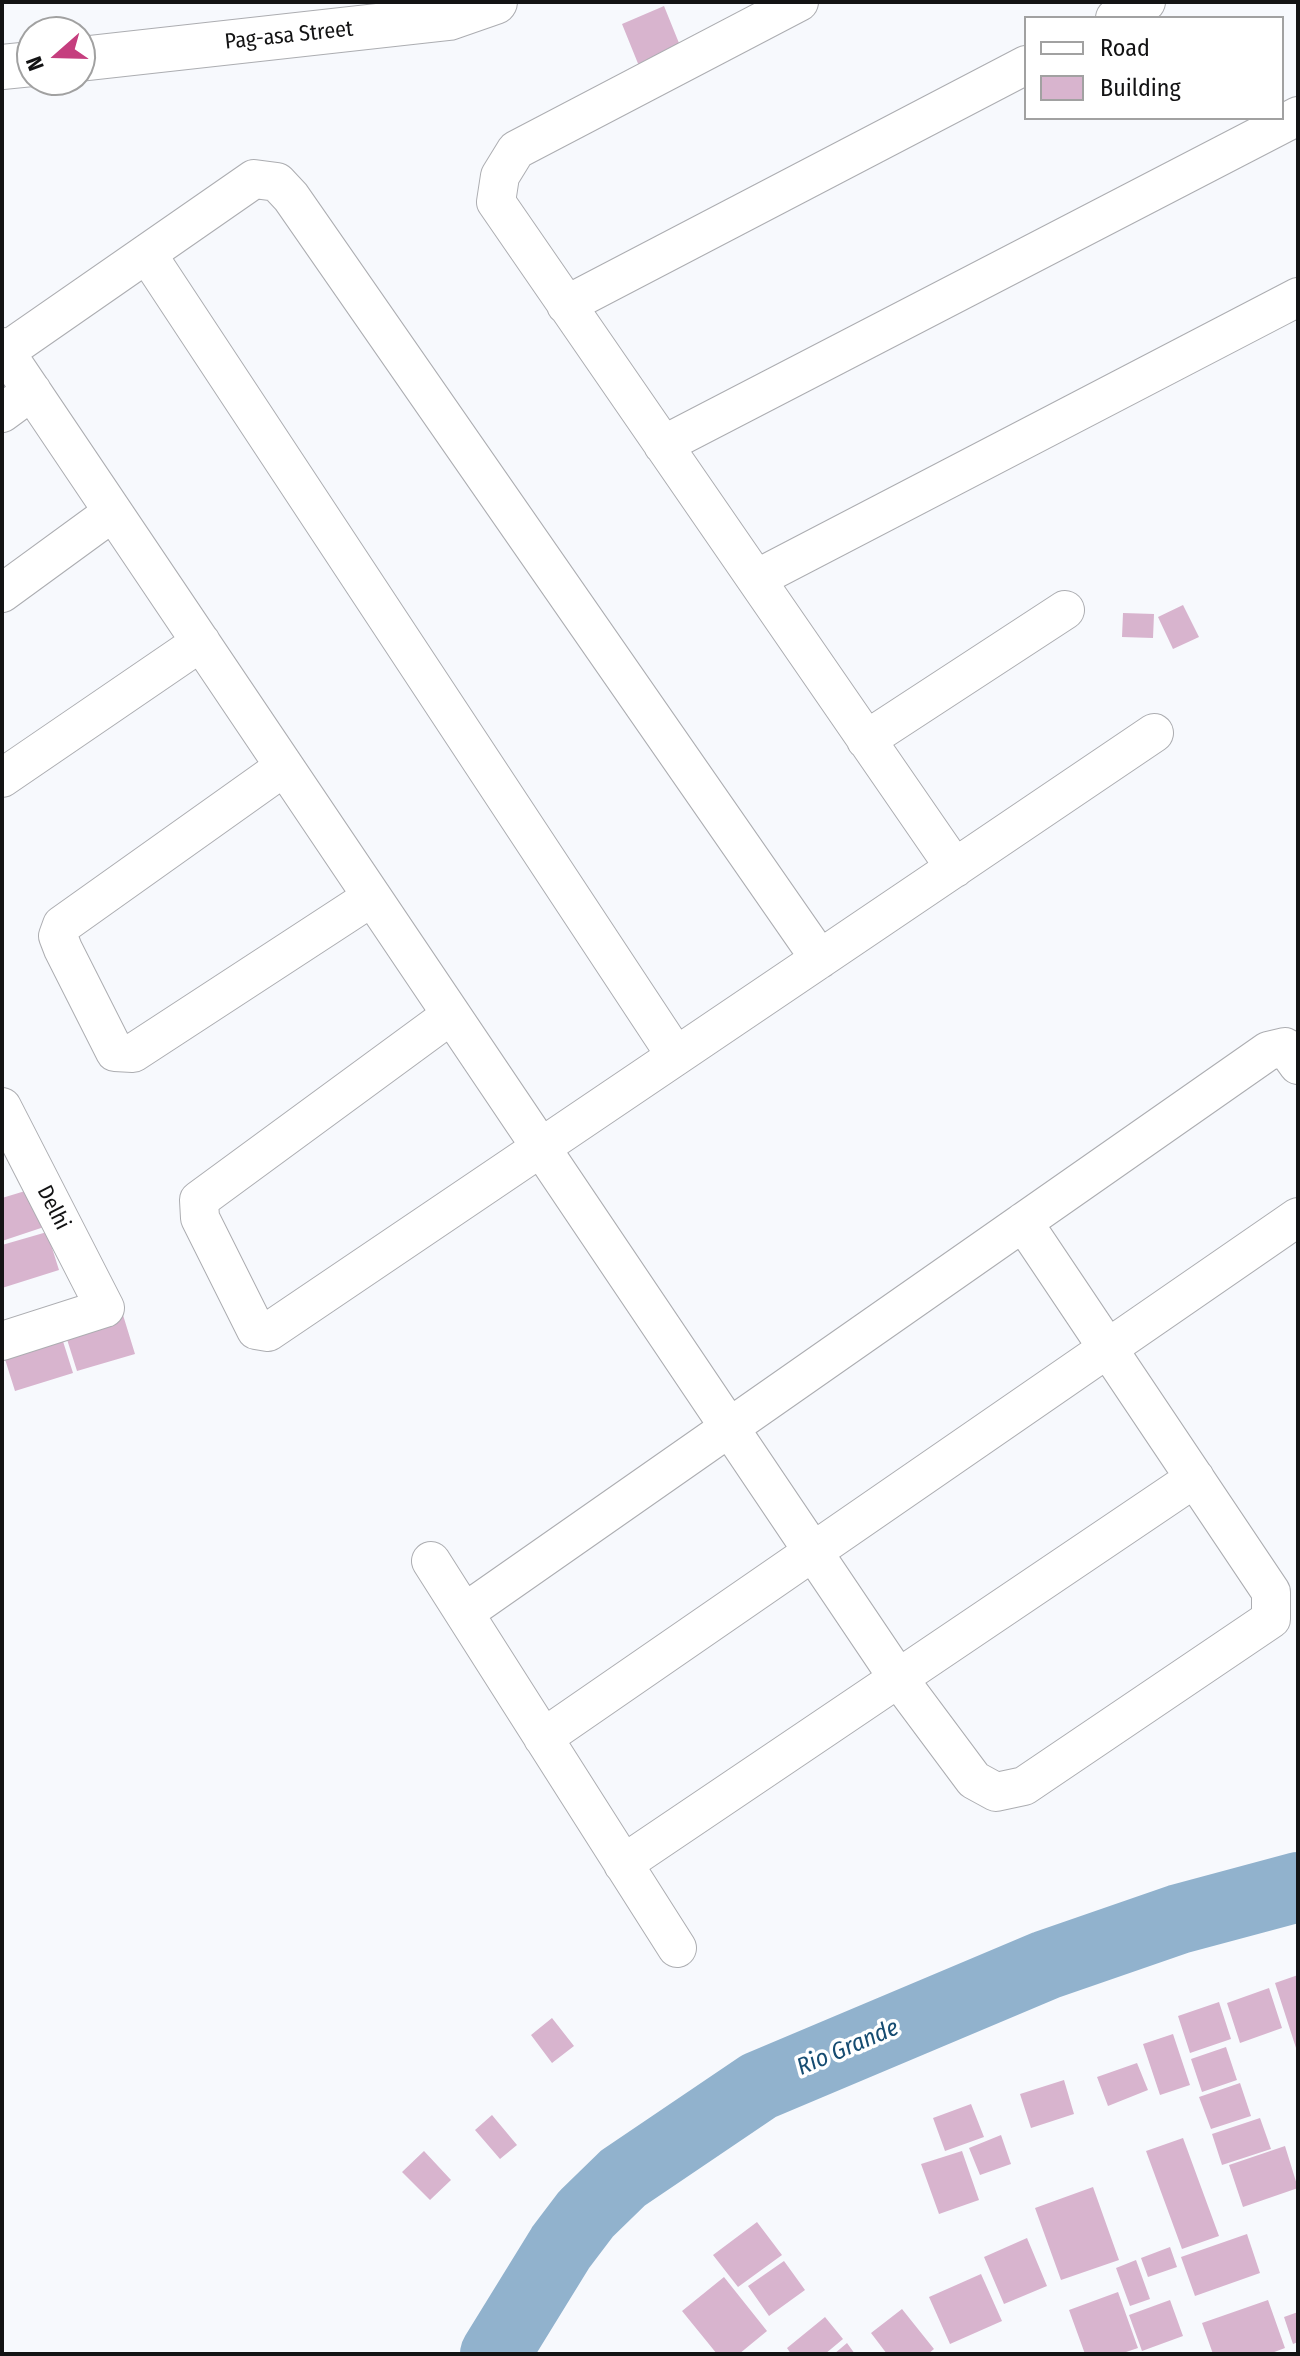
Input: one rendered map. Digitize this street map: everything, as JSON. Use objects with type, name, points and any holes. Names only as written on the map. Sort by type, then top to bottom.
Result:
[{"type":"street","name":"Pag-asa Street","points":[[96,57],[449,18],[495,2]]},
{"type":"street","points":[[799,2],[516,150],[500,176],[496,202],[955,868]]},
{"type":"street","points":[[1119,16],[1146,2]]},
{"type":"street","points":[[566,305],[1024,66]]},
{"type":"street","points":[[663,445],[1298,116]]},
{"type":"street","points":[[820,959],[277,182],[254,179],[3,350],[17,402],[113,512],[898,1678],[974,1780],[996,1792],[1024,1786],[1271,1619],[1271,1592],[1023,1222]]},
{"type":"street","points":[[147,254],[676,1056]]},
{"type":"street","points":[[756,579],[1298,297]]},
{"type":"street","points":[[2,593],[113,512]]},
{"type":"street","points":[[866,740],[1065,610]]},
{"type":"street","points":[[2,778],[201,642]]},
{"type":"street","points":[[451,1015],[199,1200],[200,1218],[256,1330],[268,1332],[1154,733]]},
{"type":"street","points":[[284,767],[62,925],[58,936],[63,949],[115,1052],[133,1053],[372,897]]},
{"type":"street","points":[[464,1613],[1268,1051],[1285,1047],[1298,1065]]},
{"type":"street","name":"Delhi","points":[[2,1107],[18,1174],[105,1308],[2,1341]]},
{"type":"street","points":[[543,1738],[1298,1217]]},
{"type":"street","points":[[623,1864],[1195,1478]]},
{"type":"street","points":[[431,1561],[677,1948]]},
{"type":"building","points":[[664,6],[681,48],[639,66],[622,24]]},
{"type":"building","points":[[1183,605],[1199,637],[1173,649],[1158,617]]},
{"type":"building","points":[[1123,613],[1154,614],[1153,638],[1122,637]]},
{"type":"building","points":[[35,1188],[47,1226],[2,1241],[2,1198]]},
{"type":"building","points":[[47,1232],[59,1270],[2,1288],[2,1245]]},
{"type":"building","points":[[123,1315],[135,1354],[77,1371],[65,1333]]},
{"type":"building","points":[[61,1335],[73,1373],[15,1391],[3,1353]]},
{"type":"building","points":[[1298,1975],[1298,2051],[1297,2051],[1275,1983]]},
{"type":"building","points":[[1269,1988],[1282,2028],[1240,2043],[1227,2003]]},
{"type":"building","points":[[1219,2002],[1231,2039],[1190,2053],[1178,2016]]},
{"type":"building","points":[[552,2018],[574,2046],[552,2063],[531,2035]]},
{"type":"building","points":[[1173,2034],[1190,2085],[1160,2095],[1143,2044]]},
{"type":"building","points":[[1226,2047],[1237,2080],[1202,2092],[1191,2059]]},
{"type":"building","points":[[1137,2063],[1148,2090],[1108,2106],[1097,2077]]},
{"type":"building","points":[[1064,2080],[1074,2114],[1031,2128],[1020,2094]]},
{"type":"building","points":[[1240,2083],[1251,2116],[1211,2129],[1199,2097]]},
{"type":"building","points":[[971,2104],[984,2137],[945,2151],[933,2118]]},
{"type":"building","points":[[492,2115],[517,2145],[500,2159],[475,2130]]},
{"type":"building","points":[[1260,2118],[1271,2149],[1222,2165],[1212,2134]]},
{"type":"building","points":[[1001,2135],[1011,2164],[980,2175],[969,2148]]},
{"type":"building","points":[[1183,2138],[1219,2236],[1182,2249],[1146,2151]]},
{"type":"building","points":[[1285,2146],[1298,2188],[1243,2207],[1229,2165]]},
{"type":"building","points":[[424,2151],[451,2180],[430,2200],[402,2172]]},
{"type":"building","points":[[962,2151],[979,2200],[939,2214],[921,2164]]},
{"type":"building","points":[[1093,2187],[1119,2260],[1061,2280],[1035,2208]]},
{"type":"building","points":[[757,2222],[782,2255],[738,2287],[713,2255]]},
{"type":"building","points":[[1247,2234],[1260,2273],[1195,2296],[1181,2257]]},
{"type":"building","points":[[1027,2238],[1047,2286],[1004,2304],[984,2257]]},
{"type":"building","points":[[1170,2247],[1177,2267],[1148,2277],[1141,2258]]},
{"type":"building","points":[[1136,2260],[1150,2299],[1130,2306],[1116,2268]]},
{"type":"building","points":[[784,2261],[805,2290],[769,2316],[748,2286]]},
{"type":"building","points":[[981,2274],[1002,2321],[950,2344],[929,2297]]},
{"type":"building","points":[[724,2277],[767,2331],[739,2354],[717,2354],[682,2311]]},
{"type":"building","points":[[1118,2292],[1138,2348],[1120,2354],[1085,2354],[1069,2310]]},
{"type":"building","points":[[1170,2300],[1183,2336],[1142,2351],[1129,2315]]},
{"type":"building","points":[[1268,2300],[1285,2348],[1269,2354],[1213,2354],[1202,2323]]},
{"type":"building","points":[[902,2309],[934,2349],[928,2354],[887,2354],[871,2333]]},
{"type":"building","points":[[1298,2312],[1298,2342],[1293,2344],[1284,2317]]},
{"type":"building","points":[[825,2317],[843,2339],[825,2354],[791,2354],[787,2348]]},
{"type":"building","points":[[847,2343],[855,2354],[834,2354]]},
{"type":"waterway","name":"Rio Grande","points":[[495,2354],[561,2247],[586,2214],[623,2178],[759,2086],[1046,1965],[1179,1919],[1298,1887]]}]
